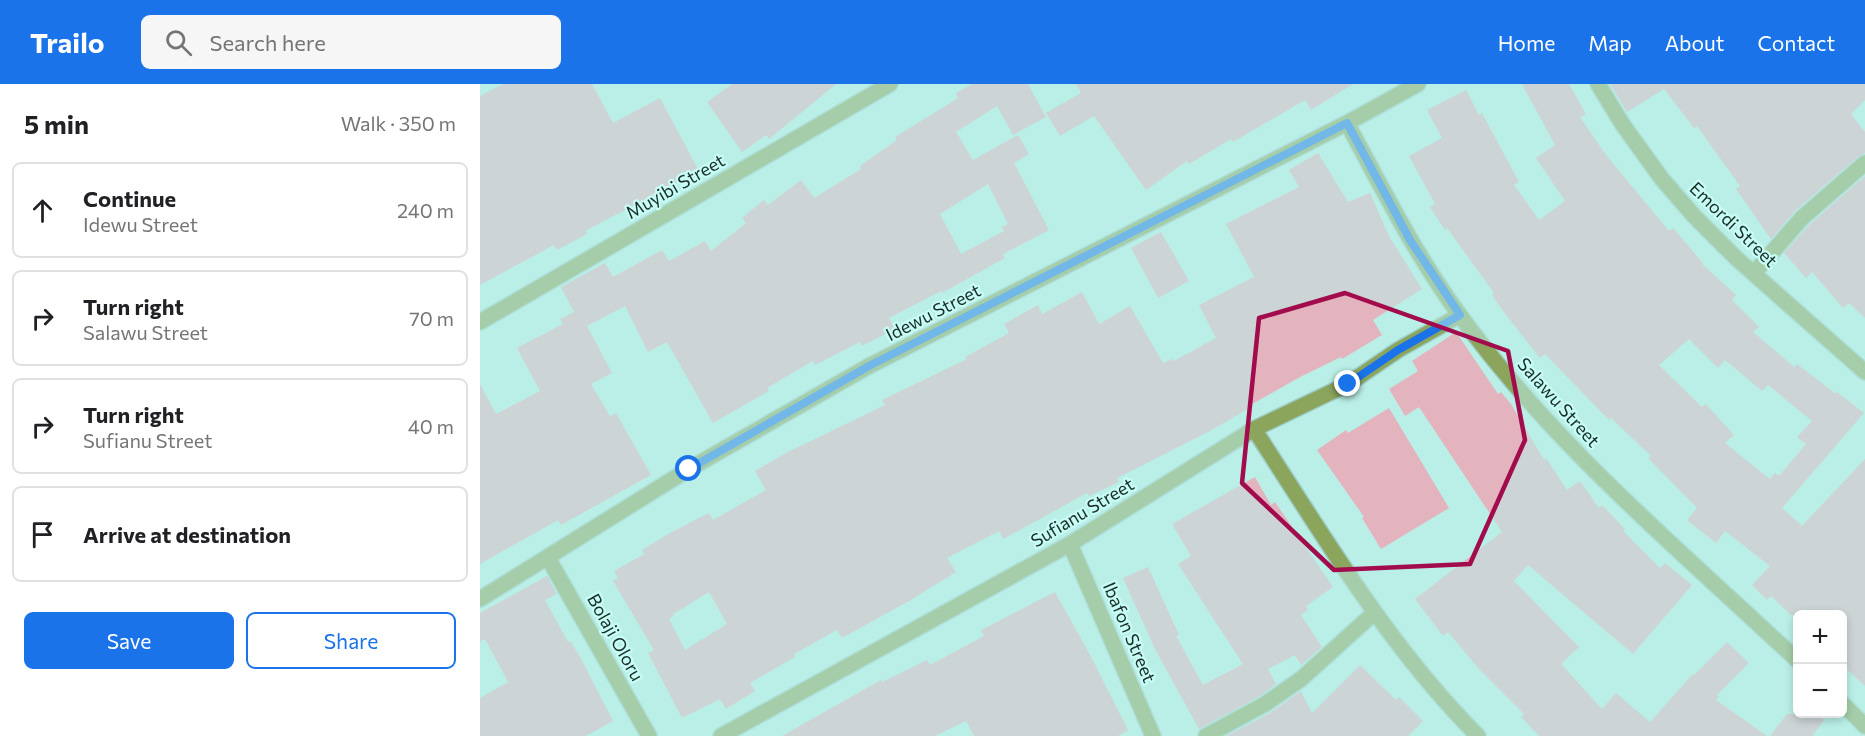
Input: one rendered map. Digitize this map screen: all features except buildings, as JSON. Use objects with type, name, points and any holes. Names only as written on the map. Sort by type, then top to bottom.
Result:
[{"type":"street","name":"Muyibi Street","points":[[480,322],[890,84]]},
{"type":"street","name":"Idewu Street","points":[[480,599],[643,497],[869,366],[1347,123],[1418,84]]},
{"type":"street","name":"Emordi Street","points":[[1598,84],[1623,125],[1662,179],[1694,216],[1865,372]]},
{"type":"street","name":"Salawu Street","points":[[1347,123],[1410,240],[1460,315],[1548,423],[1615,491],[1793,657]]},
{"type":"street","points":[[1754,273],[1802,218],[1865,163]]},
{"type":"street","name":"Sufianu Street","points":[[721,736],[1070,544],[1254,429],[1348,384],[1398,350],[1460,315]]},
{"type":"street","points":[[1254,429],[1374,613],[1451,709],[1478,736]]},
{"type":"street","name":"Ibafon Street","points":[[1070,544],[1153,736]]},
{"type":"street","name":"Bolaji Oloru","points":[[548,558],[649,736]]},
{"type":"street","points":[[1206,736],[1264,704],[1301,680],[1374,613]]},
{"type":"street","points":[[1847,709],[1865,726]]},
{"type":"highlighted area","points":[[1345,293],[1508,351],[1525,440],[1470,564],[1334,570],[1242,483],[1259,318]]},
{"type":"route","points":[[689,469],[869,366],[1347,123],[1410,240],[1460,315],[1398,350],[1348,384]]}]
